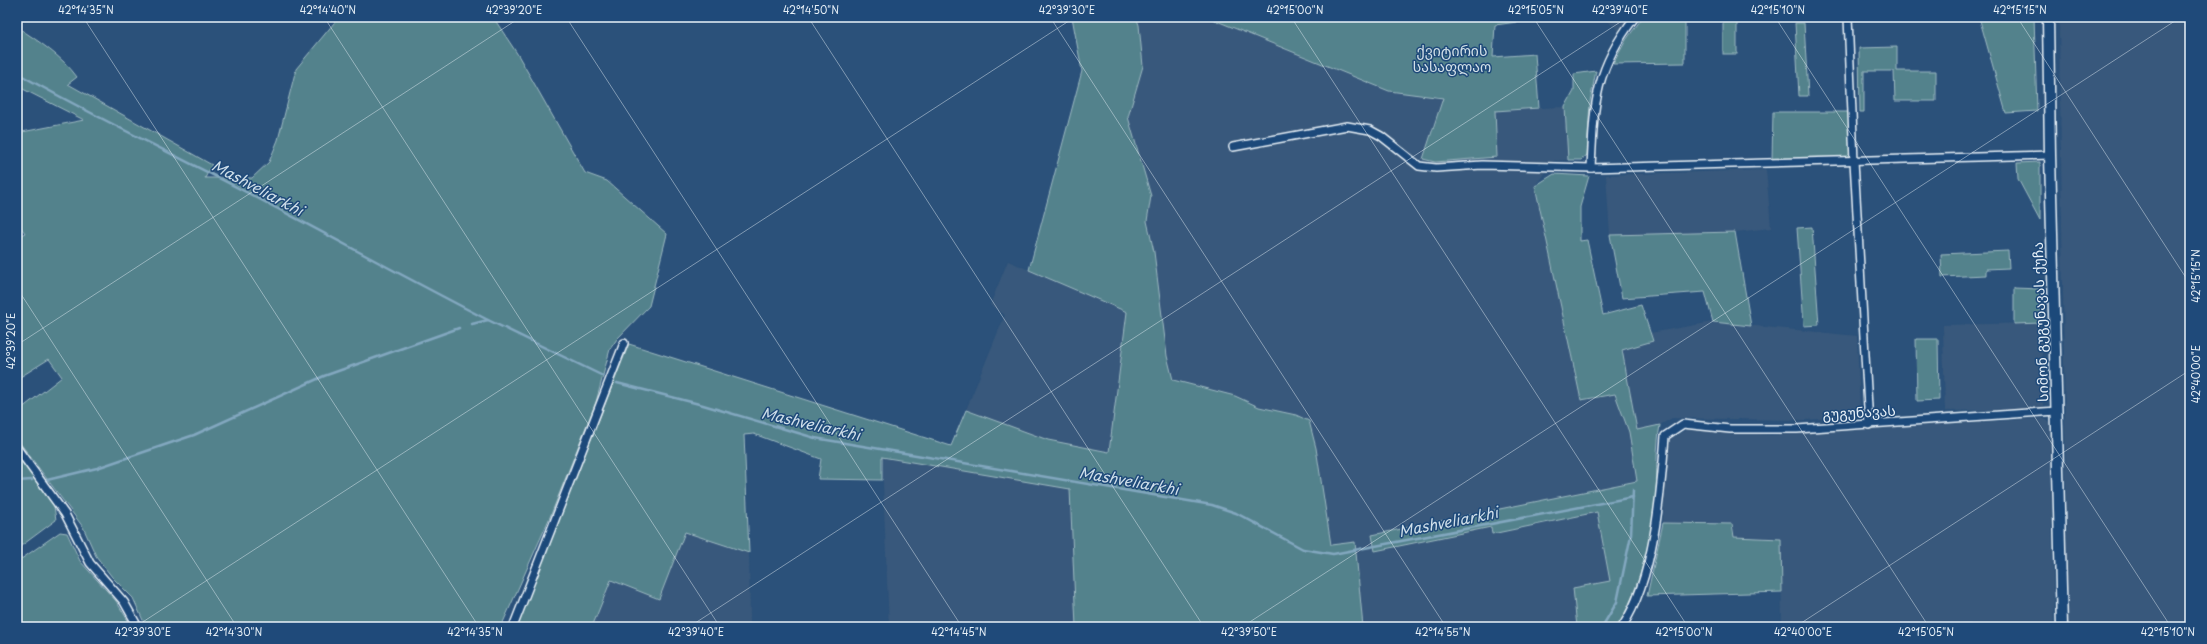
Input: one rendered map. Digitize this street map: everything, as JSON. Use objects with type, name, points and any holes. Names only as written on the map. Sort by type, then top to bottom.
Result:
[{"type":"main road","name":"სიმონ გუგუნავას ქუჩა","points":[[2048,17],[2062,627]]},
{"type":"street","points":[[1591,168],[1595,103],[1601,75],[1614,48],[1635,17]]},
{"type":"street","points":[[1848,17],[1854,161],[1869,424]]},
{"type":"street","points":[[1233,147],[1353,126],[1370,130],[1381,136],[1419,166],[1436,168],[1482,165],[1591,168],[2050,155]]},
{"type":"street","points":[[513,627],[624,343]]},
{"type":"street","name":"გუგუნავას","points":[[1622,627],[1629,617],[1648,563],[1662,489],[1665,436],[1683,424],[1730,429],[1797,429],[2057,411]]},
{"type":"street","points":[[17,448],[65,514],[90,564],[124,602],[138,627]]},
{"type":"shaded area","points":[[1136,17],[1207,17],[1389,91],[1443,98],[1423,158],[1435,162],[1495,110],[1565,107],[1568,160],[1553,161],[1535,186],[1581,399],[1615,394],[1629,432],[1637,481],[1372,535],[1375,551],[1491,527],[1493,534],[1597,512],[1610,581],[1573,588],[1578,621],[1546,627],[1363,627],[1355,543],[1331,546],[1316,448],[1309,421],[1296,415],[1259,407],[1235,396],[1173,380],[1167,356],[1154,252],[1147,221],[1151,196],[1128,117],[1143,66],[1139,25]]},
{"type":"shaded area","points":[[1603,17],[1631,17],[1620,32]]},
{"type":"shaded area","points":[[2059,17],[2190,17],[2190,627],[2068,627]]},
{"type":"shaded area","points":[[1766,170],[1771,228],[1735,232],[1610,235],[1606,175]]},
{"type":"shaded area","points":[[1008,261],[1127,312],[1109,452],[1048,440],[966,410],[1005,315],[990,305]]},
{"type":"shaded area","points":[[1713,322],[1857,336],[1860,416],[1805,420],[1672,418],[1660,425],[1637,430],[1622,350],[1653,341],[1650,333]]},
{"type":"shaded area","points":[[2041,323],[2043,409],[1945,411],[1943,325]]},
{"type":"shaded area","points":[[2042,418],[2050,422],[2054,627],[1971,627],[1971,625],[1782,627],[1781,540],[1734,537],[1732,524],[1663,523],[1667,440],[1688,429],[1771,435]]},
{"type":"shaded area","points":[[882,457],[1071,489],[1076,627],[889,627]]},
{"type":"shaded area","points":[[685,532],[749,553],[750,627],[592,627],[611,580],[659,599]]},
{"type":"green space","points":[[339,17],[493,17],[518,55],[585,173],[607,181],[667,234],[649,306],[617,339],[610,349],[596,402],[550,517],[501,627],[146,627],[133,598],[112,577],[96,556],[83,527],[17,439],[17,412],[62,377],[49,359],[17,379],[17,237],[25,233],[17,222],[17,133],[84,120],[17,86],[17,27],[49,49],[71,69],[77,77],[68,84],[212,165],[205,178],[252,178],[269,162],[278,140],[296,69]]},
{"type":"green space","points":[[1072,17],[1136,17],[1139,25],[1143,66],[1128,117],[1151,196],[1147,221],[1154,252],[1167,356],[1173,380],[1235,396],[1259,407],[1296,415],[1309,421],[1316,448],[1331,545],[1355,542],[1363,627],[1076,627],[1070,489],[882,457],[882,480],[818,479],[821,459],[754,434],[744,435],[749,553],[685,532],[659,599],[611,580],[592,627],[516,627],[629,344],[951,446],[966,410],[1048,440],[1109,452],[1127,312],[1029,270],[1082,71]]},
{"type":"green space","name":"ქვიტირის სასაფლაო","points":[[1207,17],[1516,17],[1517,22],[1495,25],[1493,57],[1535,54],[1539,108],[1495,111],[1497,157],[1435,162],[1423,159],[1443,98],[1389,91]]},
{"type":"green space","points":[[1643,17],[1685,17],[1685,63],[1613,64],[1626,40]]},
{"type":"green space","points":[[1979,17],[2034,17],[2037,111],[2006,113]]},
{"type":"green space","points":[[1723,18],[1737,18],[1737,54],[1723,54]]},
{"type":"green space","points":[[1795,23],[1804,23],[1808,96],[1799,96]]},
{"type":"green space","points":[[1897,47],[1897,71],[1936,71],[1936,101],[1895,101],[1894,71],[1864,71],[1864,112],[1860,112],[1859,48]]},
{"type":"green space","points":[[1596,71],[1590,101],[1587,155],[1581,160],[1568,160],[1565,107],[1574,91],[1574,74]]},
{"type":"green space","points":[[1773,112],[1849,112],[1850,153],[1847,157],[1772,160]]},
{"type":"green space","points":[[2040,162],[2040,220],[2018,179],[2017,163]]},
{"type":"green space","points":[[1554,174],[1589,176],[1580,207],[1580,241],[1587,240],[1603,315],[1641,305],[1653,341],[1622,350],[1637,430],[1660,425],[1657,451],[1656,495],[1652,528],[1643,564],[1632,598],[1617,627],[1577,627],[1573,588],[1610,581],[1597,512],[1492,534],[1491,527],[1375,551],[1372,535],[1637,481],[1629,432],[1615,394],[1581,400],[1535,186]]},
{"type":"green space","points":[[1812,227],[1819,325],[1804,326],[1797,228]]},
{"type":"green space","points":[[1735,232],[1751,326],[1713,322],[1705,292],[1622,298],[1610,235]]},
{"type":"green space","points":[[2008,251],[2009,268],[1986,269],[1986,275],[1942,277],[1941,254]]},
{"type":"green space","points":[[2014,288],[2040,289],[2041,323],[2014,324]]},
{"type":"green space","points":[[1916,339],[1938,339],[1939,400],[1917,401]]},
{"type":"green space","points":[[17,455],[54,506],[56,520],[17,549]]},
{"type":"green space","points":[[1663,523],[1732,524],[1734,537],[1781,539],[1782,592],[1647,596]]},
{"type":"green space","points":[[60,532],[67,533],[80,561],[116,601],[132,627],[17,627],[17,562]]},
{"type":"green space","points":[[1971,625],[1971,627],[1910,627],[1910,626]]},
{"type":"waterway","name":"Mashveliarkhi","points":[[17,73],[73,104],[242,190],[488,320]]},
{"type":"waterway","name":"Mashveliarkhi","points":[[472,324],[488,320],[603,376]]},
{"type":"waterway","points":[[47,480],[97,468],[194,435],[324,376],[459,328]]},
{"type":"waterway","name":"Mashveliarkhi","points":[[617,383],[703,405],[815,438],[1212,505],[1236,513],[1303,549],[1333,554],[1633,497]]},
{"type":"waterway","points":[[17,481],[32,480]]},
{"type":"waterway","points":[[1602,627],[1617,602],[1631,535],[1633,490]]}]
